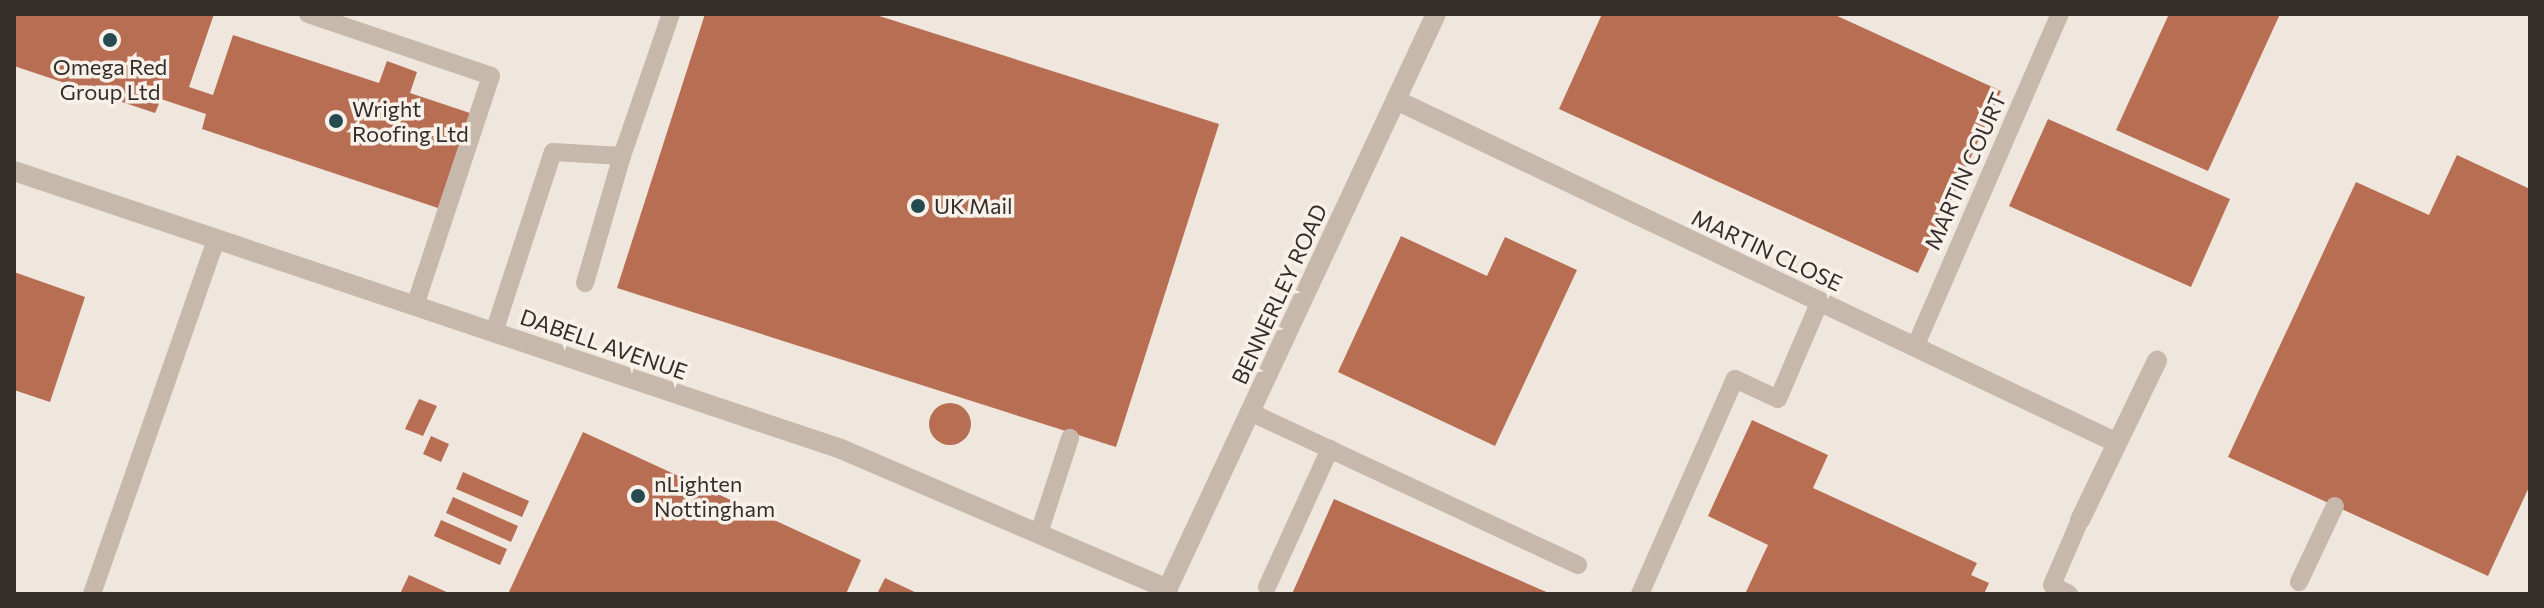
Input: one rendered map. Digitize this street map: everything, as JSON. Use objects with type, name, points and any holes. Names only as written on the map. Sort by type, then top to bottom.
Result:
[{"type":"street","name":"BENNERLEY ROAD","points":[[1166,591],[1436,14]]},
{"type":"street","name":"MARTIN CLOSE","points":[[1396,100],[2117,443]]},
{"type":"street","name":"DABELL AVENUE","points":[[14,171],[841,449],[1040,530],[1166,591]]},
{"type":"street","points":[[2080,520],[2157,361]]},
{"type":"lane","points":[[308,14],[491,76],[415,306]]},
{"type":"lane","points":[[585,283],[622,156],[671,14]]},
{"type":"lane","name":"MARTIN COURT","points":[[1915,347],[2060,14]]},
{"type":"lane","points":[[494,332],[553,152],[622,156]]},
{"type":"lane","points":[[92,594],[216,239]]},
{"type":"lane","points":[[1640,594],[1735,379],[1778,399],[1820,301]]},
{"type":"lane","points":[[1250,412],[1578,565]]},
{"type":"lane","points":[[1040,530],[1070,438]]},
{"type":"lane","points":[[1267,587],[1330,449]]},
{"type":"lane","points":[[2299,582],[2335,506]]},
{"type":"lane","points":[[2069,594],[2052,585],[2080,520]]},
{"type":"building","name":"Wright Roofing Ltd","points":[[14,14],[214,14],[189,87],[213,95],[233,35],[379,83],[387,61],[417,72],[410,93],[470,113],[438,208],[202,129],[206,114],[161,99],[155,113],[14,66]]},
{"type":"building","name":"UK Mail","points":[[705,14],[873,14],[1219,124],[1116,447],[617,288]]},
{"type":"building","points":[[1602,14],[1833,14],[2001,91],[1918,273],[1559,109]]},
{"type":"building","points":[[2169,14],[2280,14],[2208,171],[2116,130]]},
{"type":"building","points":[[2048,119],[2230,199],[2191,287],[2009,206]]},
{"type":"building","points":[[2457,155],[2530,189],[2530,485],[2488,576],[2228,457],[2356,182],[2429,215]]},
{"type":"building","points":[[1401,236],[1487,276],[1505,237],[1577,270],[1495,446],[1338,372]]},
{"type":"building","points":[[14,272],[85,297],[50,402],[14,390]]},
{"type":"building","points":[[419,399],[437,406],[423,436],[405,429]]},
{"type":"building","points":[[950,403],[965,409],[971,424],[965,439],[950,445],[935,439],[929,424],[935,409]]},
{"type":"building","points":[[1752,420],[1828,455],[1813,488],[1977,563],[1971,575],[1989,583],[1984,594],[1745,594],[1768,545],[1708,516]]},
{"type":"building","name":"nLighten Nottingham","points":[[583,432],[861,560],[846,594],[508,594]]},
{"type":"building","points":[[431,436],[449,444],[441,462],[423,454]]},
{"type":"building","points":[[463,472],[529,501],[522,517],[456,489]]},
{"type":"building","points":[[453,497],[518,526],[511,542],[446,513]]},
{"type":"building","points":[[1334,499],[1551,594],[1292,594]]},
{"type":"building","points":[[441,520],[507,549],[500,565],[434,536]]},
{"type":"building","points":[[409,575],[451,594],[400,594]]},
{"type":"building","points":[[885,578],[919,594],[877,594]]},
{"type":"place","name":"Omega Red Group Ltd","points":[[110,40]]},
{"type":"place","name":"Wright Roofing Ltd","points":[[336,121]]},
{"type":"place","name":"UK Mail","points":[[918,206]]},
{"type":"place","name":"nLighten Nottingham","points":[[638,496]]}]
